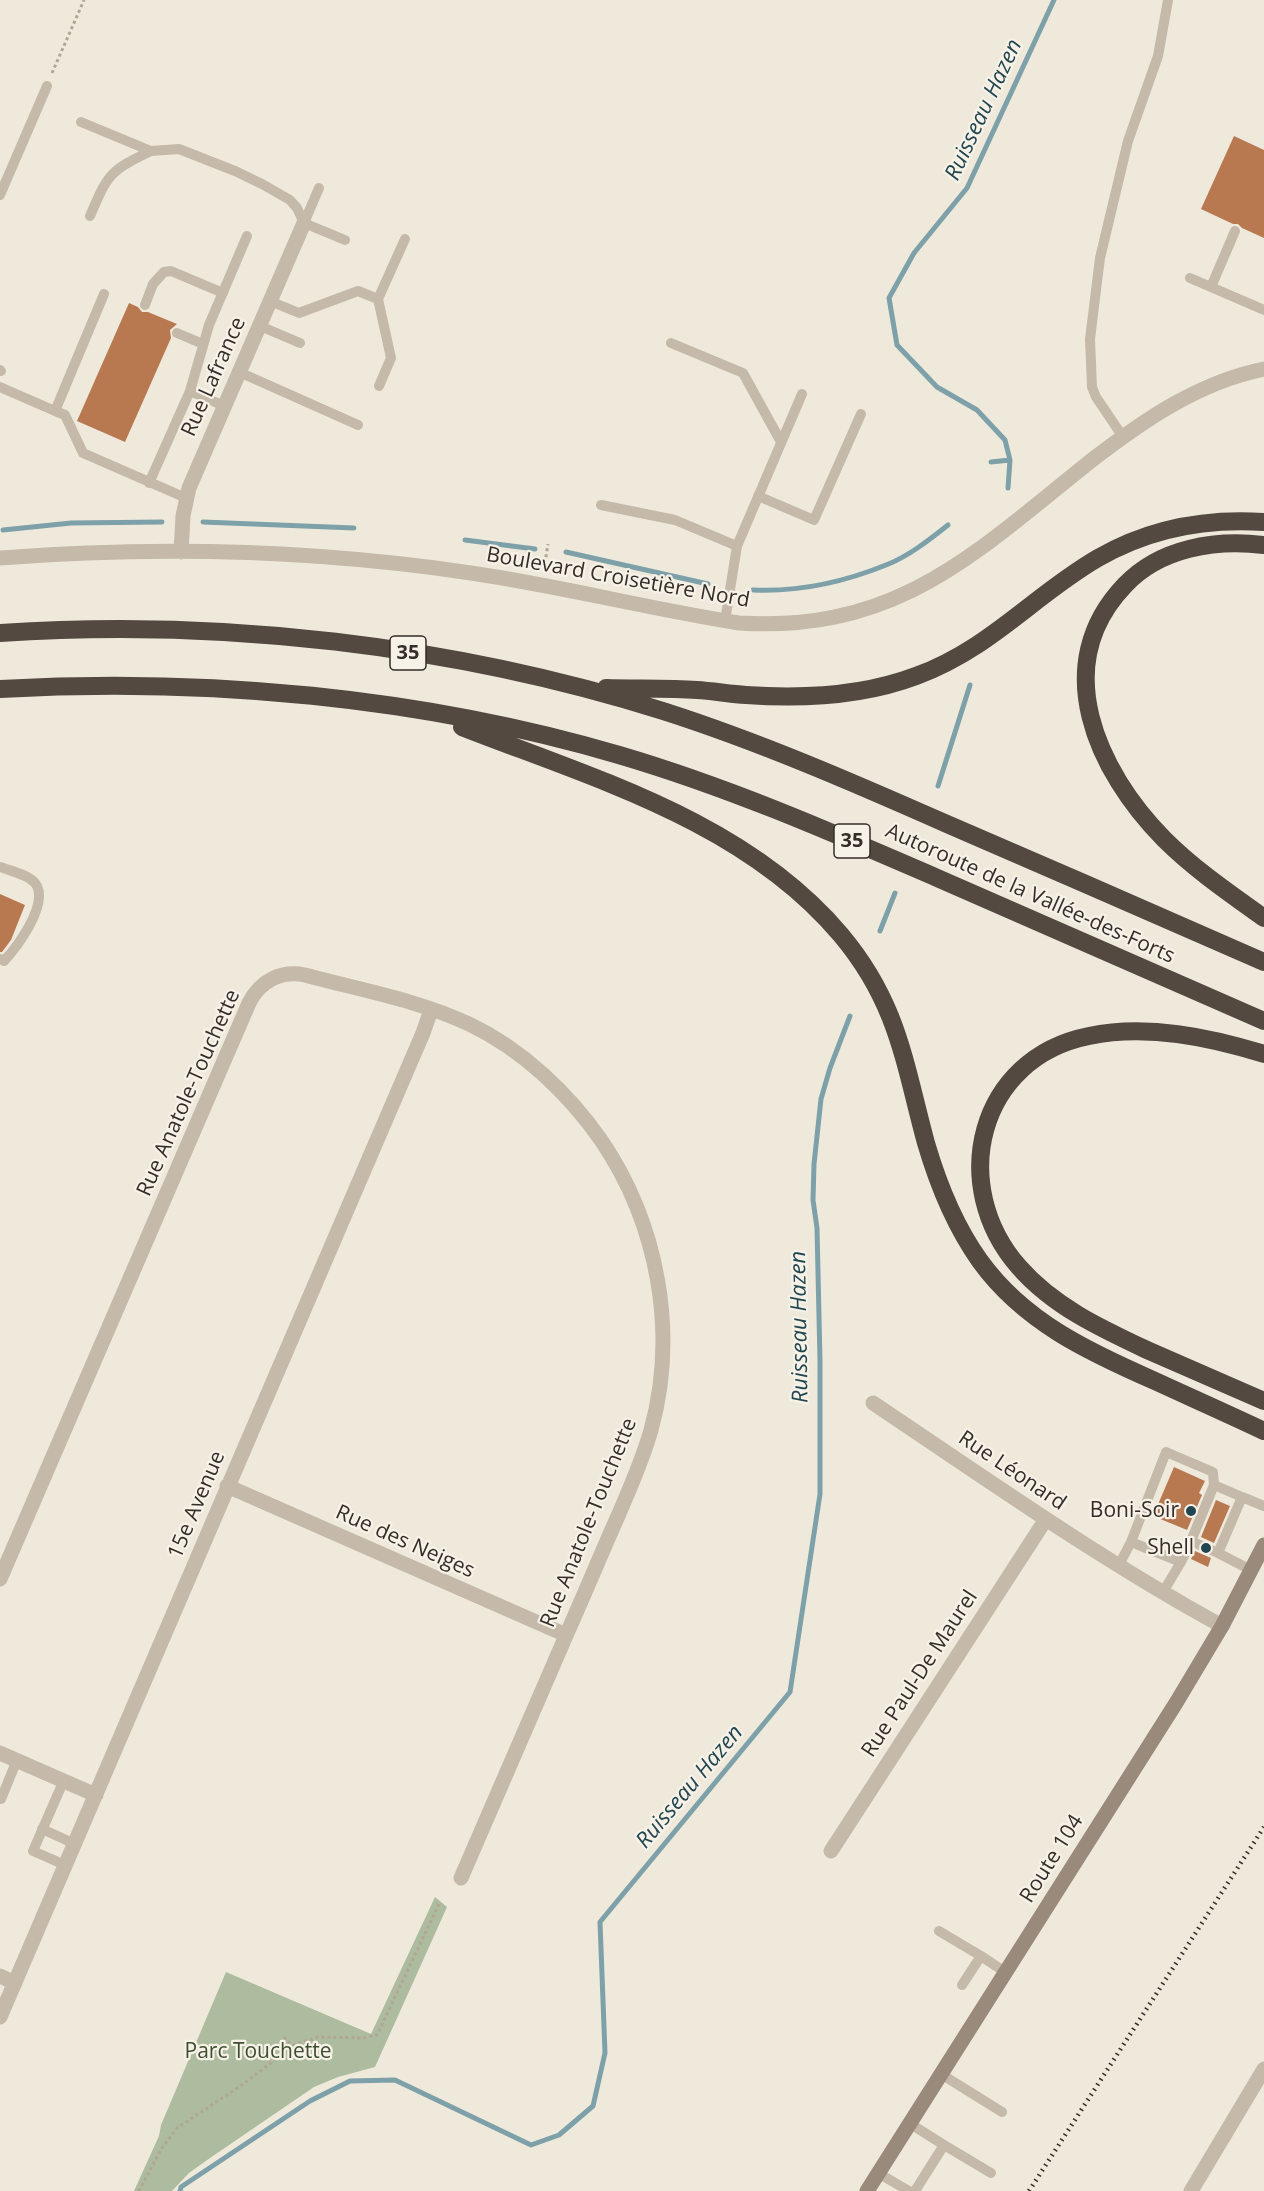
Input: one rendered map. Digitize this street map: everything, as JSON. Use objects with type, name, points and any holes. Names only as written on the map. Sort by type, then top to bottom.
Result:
[{"type":"highway","points":[[574,687],[697,690],[776,697],[845,693],[885,685],[937,668],[971,650],[1084,567],[1135,541],[1187,524],[1224,520],[1264,522]]},
{"type":"highway","points":[[1264,545],[1198,546],[1166,556],[1138,574],[1115,596],[1098,622],[1087,657],[1085,681],[1090,715],[1101,749],[1115,776],[1132,801],[1159,833],[1192,864],[1264,918]]},
{"type":"highway","name":"Autoroute de la Vallée-des-Forts","points":[[0,633],[149,630],[301,639],[440,658],[574,687],[663,711],[767,748],[1264,962]]},
{"type":"highway","name":"Autoroute de la Vallée-des-Forts","points":[[0,689],[107,685],[295,695],[422,711],[587,746],[743,796],[853,841],[1264,1021]]},
{"type":"highway","points":[[422,711],[679,814],[753,857],[805,898],[855,952],[879,990],[903,1052],[927,1143],[945,1197],[972,1248],[993,1277],[1036,1318],[1083,1348],[1264,1431]]},
{"type":"highway","points":[[1264,1054],[1219,1042],[1144,1032],[1094,1035],[1063,1044],[1028,1065],[1000,1096],[985,1129],[979,1167],[982,1196],[995,1234],[1010,1256],[1041,1290],[1081,1317],[1112,1333],[1264,1401]]},
{"type":"main road","name":"Route 104","points":[[867,2191],[1172,1709],[1222,1626],[1263,1550]]},
{"type":"street","name":"Rue Lafrance","points":[[181,552],[186,498],[304,224]]},
{"type":"street","name":"Boulevard Croisetière Nord","points":[[0,558],[181,552],[368,561],[469,573],[542,585],[726,621],[774,624],[827,619],[861,612],[916,590],[967,559],[1123,437],[1165,408],[1227,378],[1264,369]]},
{"type":"street","name":"Rue Anatole-Touchette","points":[[0,1579],[256,991],[272,978],[285,974],[298,974],[431,1010],[471,1025],[509,1048],[536,1069],[587,1121],[609,1152],[632,1195],[644,1227],[658,1282],[662,1314],[662,1358],[651,1430],[630,1486],[461,1878]]},
{"type":"street","name":"15e Avenue","points":[[0,2017],[431,1010]]},
{"type":"street","name":"Rue Léonard","points":[[873,1403],[1119,1566],[1222,1626]]},
{"type":"street","name":"Rue des Neiges","points":[[227,1486],[566,1635]]},
{"type":"street","name":"Rue Paul-De Maurel","points":[[831,1851],[1046,1519]]},
{"type":"street","points":[[0,1753],[96,1795]]},
{"type":"street","points":[[0,1976],[15,1983]]},
{"type":"street","points":[[1191,2191],[1264,2069]]},
{"type":"lane","points":[[1123,437],[1096,398],[1092,387],[1090,339],[1100,258],[1128,141],[1158,56],[1167,0]]},
{"type":"lane","points":[[0,195],[47,86]]},
{"type":"lane","points":[[81,122],[151,151]]},
{"type":"lane","points":[[90,216],[101,190],[114,171],[151,151],[167,148],[185,151],[262,184],[290,200],[297,208],[304,224],[345,240]]},
{"type":"lane","points":[[304,224],[319,188]]},
{"type":"lane","points":[[1211,287],[1235,231]]},
{"type":"lane","points":[[149,483],[190,391],[209,325],[247,236]]},
{"type":"lane","points":[[379,386],[391,358],[378,299],[405,239]]},
{"type":"lane","points":[[145,305],[153,284],[164,272],[171,271],[222,293]]},
{"type":"lane","points":[[1190,278],[1264,310]]},
{"type":"lane","points":[[270,301],[299,313],[358,291],[378,299]]},
{"type":"lane","points":[[55,411],[104,294]]},
{"type":"lane","points":[[260,326],[300,343]]},
{"type":"lane","points":[[177,333],[203,344]]},
{"type":"lane","points":[[671,343],[743,373],[781,442]]},
{"type":"lane","points":[[239,372],[358,425]]},
{"type":"lane","points":[[0,387],[65,415],[83,453],[186,498]]},
{"type":"lane","points":[[190,391],[224,406]]},
{"type":"lane","points":[[726,621],[736,546],[802,394]]},
{"type":"lane","points":[[758,496],[814,520],[861,414]]},
{"type":"lane","points":[[601,505],[675,520],[736,546]]},
{"type":"lane","points":[[0,867],[32,880],[37,886],[39,897],[37,909],[26,931],[14,950],[1,963]]},
{"type":"lane","points":[[1119,1566],[1131,1542],[1166,1452],[1212,1472],[1214,1485],[1181,1562],[1163,1592]]},
{"type":"lane","points":[[1214,1485],[1264,1506]]},
{"type":"lane","points":[[1218,1553],[1242,1497]]},
{"type":"lane","points":[[1191,1541],[1251,1570]]},
{"type":"lane","points":[[1131,1542],[1181,1562]]},
{"type":"lane","points":[[1,1799],[17,1760]]},
{"type":"lane","points":[[63,1780],[33,1851],[65,1865]]},
{"type":"lane","points":[[42,1829],[75,1844]]},
{"type":"lane","points":[[939,1931],[1005,1972]]},
{"type":"lane","points":[[962,1985],[981,1956]]},
{"type":"lane","points":[[941,2074],[1002,2112]]},
{"type":"lane","points":[[909,2123],[991,2173]]},
{"type":"lane","points":[[915,2191],[944,2145]]},
{"type":"lane","points":[[878,2173],[909,2191]]},
{"type":"path","points":[[47,86],[84,0]]},
{"type":"path","points":[[542,585],[548,544]]},
{"type":"path","points":[[139,2191],[161,2149],[177,2128],[280,2054],[305,2039],[362,2038],[377,2035],[440,1902]]},
{"type":"path","points":[[284,2037],[292,2048]]},
{"type":"green space","name":"Parc Touchette","points":[[435,1897],[447,1907],[375,2067],[338,2077],[314,2087],[189,2173],[172,2191],[134,2191],[226,1972],[371,2034]]},
{"type":"building","points":[[1234,136],[1264,150],[1264,238],[1238,224],[1233,224],[1201,209]]},
{"type":"building","points":[[129,303],[138,307],[142,312],[148,312],[177,324],[170,330],[171,338],[125,442],[77,421]]},
{"type":"building","points":[[0,894],[25,905],[11,940],[2,952],[0,952]]},
{"type":"building","points":[[1174,1467],[1205,1481],[1199,1493],[1202,1495],[1187,1530],[1153,1516]]},
{"type":"building","points":[[1216,1500],[1230,1506],[1214,1543],[1201,1537]]},
{"type":"building","points":[[1195,1551],[1211,1558],[1208,1567],[1191,1559]]},
{"type":"waterway","name":"Ruisseau Hazen","points":[[1008,488],[1010,460],[1005,440],[977,410],[937,387],[897,345],[889,298],[914,253],[967,188],[1054,0]]},
{"type":"waterway","points":[[991,462],[1010,460]]},
{"type":"waterway","points":[[3,530],[71,523],[162,522]]},
{"type":"waterway","points":[[203,522],[354,528]]},
{"type":"waterway","points":[[753,590],[821,585],[870,571],[911,552],[948,525]]},
{"type":"waterway","points":[[465,540],[535,549]]},
{"type":"waterway","points":[[566,552],[708,584]]},
{"type":"waterway","name":"Ruisseau Hazen","points":[[938,786],[970,685]]},
{"type":"waterway","name":"Ruisseau Hazen","points":[[880,931],[895,893]]},
{"type":"waterway","name":"Ruisseau Hazen","points":[[180,2191],[181,2187],[310,2101],[350,2081],[395,2080],[531,2145],[559,2135],[593,2106],[605,2053],[600,1922],[790,1692],[820,1494],[820,1361],[817,1228],[813,1200],[814,1164],[821,1099],[850,1016]]},
{"type":"railway","points":[[1029,2191],[1264,1827]]},
{"type":"place","name":"Boni-Soir","points":[[1191,1511]]},
{"type":"place","name":"Shell","points":[[1206,1548]]}]
